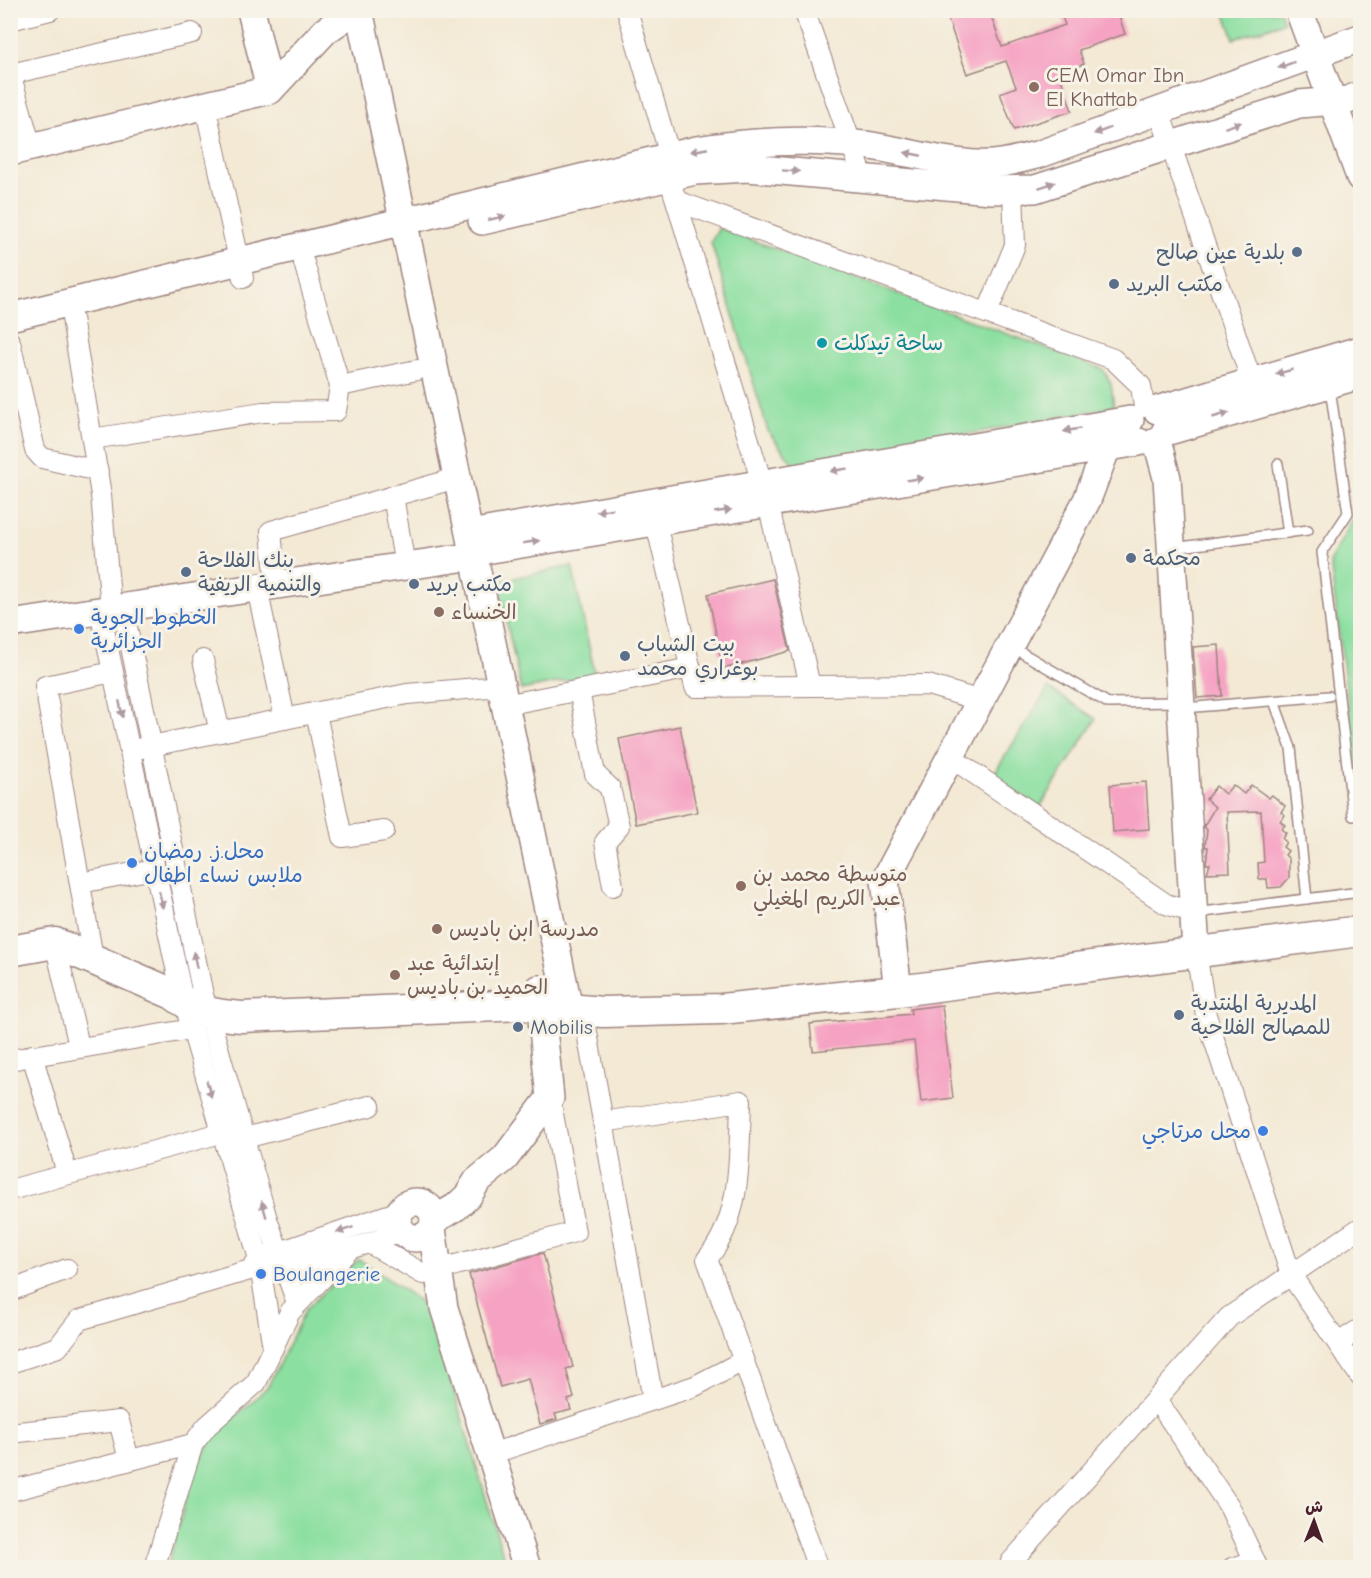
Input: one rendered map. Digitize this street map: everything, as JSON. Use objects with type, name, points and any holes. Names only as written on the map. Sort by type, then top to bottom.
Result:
[{"type":"main road","points":[[251,10],[270,90]]},
{"type":"main road","points":[[21,150],[270,90],[326,31],[357,10],[503,695],[560,1001],[550,1098],[505,1158],[477,1181],[468,1196],[416,1221],[527,1568]]},
{"type":"main road","points":[[1299,10],[1347,99],[1360,134]]},
{"type":"main road","points":[[1316,10],[1322,52]]},
{"type":"main road","points":[[672,178],[747,142],[851,144],[967,163],[990,163],[1040,154],[1360,38]]},
{"type":"main road","points":[[10,317],[241,269],[405,230],[672,178],[695,171],[748,168],[1002,191],[1035,189],[1299,104],[1347,99]]},
{"type":"main road","points":[[1347,99],[1360,177]]},
{"type":"main road","points":[[747,142],[748,168]]},
{"type":"main road","points":[[990,163],[1002,191]]},
{"type":"main road","points":[[10,333],[72,318],[241,269],[304,263],[405,230]]},
{"type":"main road","points":[[10,624],[405,566],[472,547],[653,512],[1149,425],[1328,372],[1360,350]]},
{"type":"main road","points":[[765,493],[1107,447],[1149,425],[1252,382],[1328,372],[1360,375]]},
{"type":"main road","points":[[1149,425],[1167,478],[1195,932]]},
{"type":"main road","points":[[896,982],[885,880],[1087,500],[1107,447]]},
{"type":"main road","points":[[10,951],[55,943],[93,958],[191,1004],[560,1001],[896,982],[1195,932],[1360,914]]},
{"type":"main road","points":[[1195,932],[1360,932]]},
{"type":"street","points":[[10,20],[50,10]]},
{"type":"street","points":[[627,10],[672,178],[765,493],[810,686]]},
{"type":"street","points":[[804,10],[863,177]]},
{"type":"street","points":[[21,150],[11,74],[192,33]]},
{"type":"street","points":[[205,105],[241,269]]},
{"type":"street","points":[[1159,111],[1252,382]]},
{"type":"street","points":[[672,178],[987,313],[1113,359],[1141,386],[1149,425]]},
{"type":"street","points":[[987,313],[1015,245],[1002,191]]},
{"type":"street","points":[[92,439],[263,412],[336,411],[340,386],[304,263]]},
{"type":"street","points":[[72,318],[98,471],[111,609],[113,672],[154,869],[191,1004],[233,1135],[297,1304]]},
{"type":"street","points":[[10,342],[35,450],[42,458],[98,471]]},
{"type":"street","points":[[340,386],[417,370]]},
{"type":"street","points":[[285,719],[267,587],[271,531],[458,478]]},
{"type":"street","points":[[393,496],[405,566]]},
{"type":"street","points":[[653,512],[695,687],[928,685],[981,701]]},
{"type":"street","points":[[111,609],[151,746],[191,1004]]},
{"type":"street","points":[[203,660],[220,732]]},
{"type":"street","points":[[129,750],[407,694],[503,695],[579,690],[691,668]]},
{"type":"street","points":[[93,958],[45,686],[113,672]]},
{"type":"street","points":[[579,690],[595,774],[610,788],[619,826],[605,842],[614,886]]},
{"type":"street","points":[[316,713],[342,837],[384,831]]},
{"type":"street","points":[[950,757],[1166,904],[1195,932],[1206,1015],[1291,1275],[1360,1376]]},
{"type":"street","points":[[80,883],[154,869]]},
{"type":"street","points":[[55,943],[79,1046]]},
{"type":"street","points":[[560,1001],[603,1122],[653,1400]]},
{"type":"street","points":[[10,1060],[79,1046],[191,1004]]},
{"type":"street","points":[[33,1055],[67,1173]]},
{"type":"street","points":[[359,1246],[431,1272],[575,1232],[550,1098]]},
{"type":"street","points":[[603,1122],[741,1101],[738,1167],[730,1216],[718,1246],[707,1258],[818,1568]]},
{"type":"street","points":[[10,1190],[67,1173],[370,1106]]},
{"type":"street","points":[[233,1135],[273,1348]]},
{"type":"street","points":[[282,1260],[359,1246],[416,1221]]},
{"type":"street","points":[[10,1363],[58,1347],[79,1320],[416,1221]]},
{"type":"street","points":[[1009,1568],[1011,1562],[1229,1317],[1360,1228]]},
{"type":"street","points":[[154,1568],[193,1444],[207,1426],[256,1383],[290,1312],[359,1246]]},
{"type":"street","points":[[10,1291],[67,1269]]},
{"type":"street","points":[[1338,1343],[1360,1329]]},
{"type":"street","points":[[491,1454],[695,1386],[743,1361]]},
{"type":"street","points":[[1156,1399],[1229,1506],[1257,1564],[1232,1568]]},
{"type":"street","points":[[10,1433],[119,1421],[129,1460]]},
{"type":"street","points":[[10,1491],[193,1444]]},
{"type":"lane","points":[[1328,372],[1348,513],[1322,552],[1353,816]]},
{"type":"lane","points":[[1278,464],[1288,533]]},
{"type":"lane","points":[[1171,548],[1308,530]]},
{"type":"lane","points":[[1010,646],[1108,703],[1181,705],[1329,696]]},
{"type":"lane","points":[[1274,701],[1292,748],[1307,899]]},
{"type":"lane","points":[[1195,932],[1307,899],[1360,892]]},
{"type":"green space","points":[[1224,11],[1280,11],[1284,22],[1234,39]]},
{"type":"green space","points":[[719,228],[1103,369],[1111,384],[1114,407],[795,466],[768,431],[711,242]]},
{"type":"green space","points":[[1360,513],[1360,798],[1330,561],[1356,514]]},
{"type":"green space","points":[[572,566],[595,675],[521,690],[498,581]]},
{"type":"green space","points":[[1048,688],[1096,719],[1040,807],[992,777]]},
{"type":"green space","points":[[359,1259],[428,1307],[507,1567],[167,1568],[193,1475],[214,1433],[249,1405],[268,1386],[306,1309]]},
{"type":"building","points":[[945,10],[989,10],[1002,47],[1065,25],[1062,17],[1082,10],[1117,10],[1125,34],[1079,50],[1084,64],[1059,73],[1072,111],[1014,130],[1000,93],[1016,87],[1006,61],[967,74]]},
{"type":"building","points":[[773,579],[790,651],[723,669],[708,594]]},
{"type":"building","points":[[1219,645],[1222,696],[1197,698],[1193,647]]},
{"type":"building","points":[[680,726],[697,812],[636,824],[619,739]]},
{"type":"building","points":[[1146,782],[1149,829],[1113,832],[1110,785]]},
{"type":"building","points":[[1233,785],[1244,794],[1251,785],[1269,798],[1272,795],[1285,806],[1281,812],[1285,815],[1280,821],[1285,825],[1281,829],[1286,833],[1282,838],[1286,842],[1283,847],[1288,851],[1285,855],[1289,859],[1289,878],[1281,887],[1268,888],[1267,879],[1259,879],[1258,863],[1264,862],[1261,811],[1227,812],[1230,872],[1207,873],[1210,864],[1206,864],[1208,847],[1205,847],[1207,830],[1204,826],[1215,807],[1206,799],[1216,786],[1225,794]]},
{"type":"building","points":[[942,1005],[953,1098],[921,1102],[914,1041],[813,1051],[810,1024],[911,1014],[910,1009]]},
{"type":"building","points":[[543,1253],[573,1367],[566,1369],[574,1398],[568,1400],[571,1410],[555,1414],[557,1419],[540,1424],[528,1379],[500,1387],[469,1274]]},
{"type":"place","name":"CEM Omar Ibn El Khattab","points":[[1034,87]]},
{"type":"place","name":"بلدية عين صالح","points":[[1297,252]]},
{"type":"place","name":"مكتب البريد","points":[[1114,284]]},
{"type":"place","name":"ساحة تيدكلت","points":[[822,343]]},
{"type":"place","name":"محكمة","points":[[1131,558]]},
{"type":"place","name":"بنك الفلاحة والتنمية الريفية","points":[[186,572]]},
{"type":"place","name":"مكتب بريد","points":[[414,584]]},
{"type":"place","name":"الخنساء","points":[[439,612]]},
{"type":"place","name":"الخطوط الجوية الجزائرية","points":[[79,629]]},
{"type":"place","name":"بيت الشباب بوغراري محمد","points":[[625,656]]},
{"type":"place","name":"محل.ز. رمضان ملابس نساء اطفال","points":[[132,863]]},
{"type":"place","name":"متوسطة محمد بن عبد الكريم المغيلي","points":[[741,886]]},
{"type":"place","name":"مدرسة ابن باديس","points":[[437,929]]},
{"type":"place","name":"إبتدائية عبد الحميد بن باديس","points":[[395,975]]},
{"type":"place","name":"المديرية المنتدبة للمصالح الفلاحية","points":[[1179,1015]]},
{"type":"place","name":"Mobilis","points":[[518,1027]]},
{"type":"place","name":"محل مرتاجي","points":[[1263,1131]]},
{"type":"place","name":"Boulangerie","points":[[261,1274]]}]
